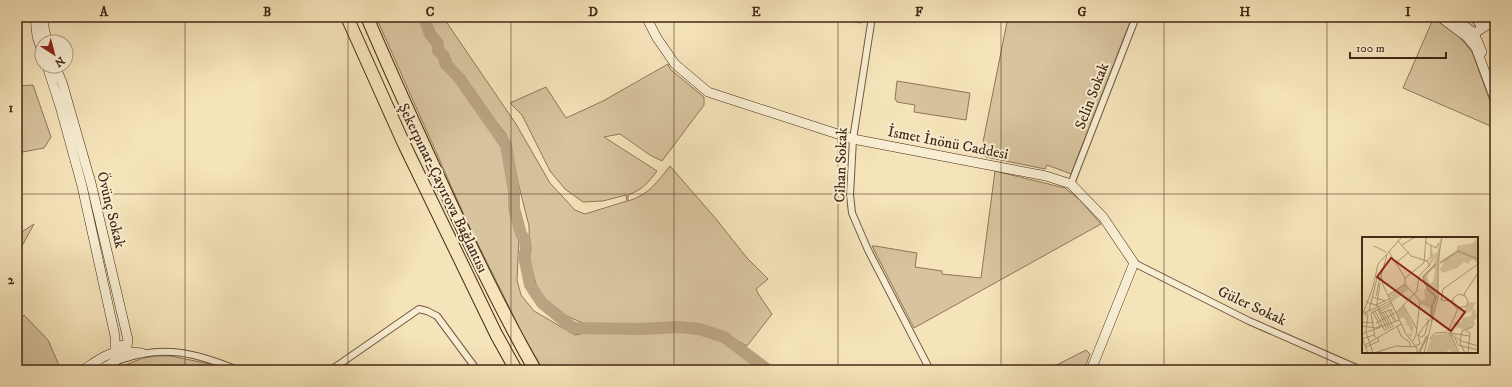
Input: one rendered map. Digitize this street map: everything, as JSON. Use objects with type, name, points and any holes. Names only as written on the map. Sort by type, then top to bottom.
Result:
[{"type":"highway","name":"Şekerpınar-Çayırova Bağlantısı","points":[[346,17],[404,144],[496,334],[516,370]]},
{"type":"highway","name":"Şekerpınar-Çayırova Bağlantısı","points":[[367,17],[416,129],[470,243],[512,328],[535,370]]},
{"type":"street","points":[[35,17],[37,34]]},
{"type":"street","points":[[42,17],[45,34]]},
{"type":"street","name":"İsmet İnönü Caddesi","points":[[646,17],[657,38],[675,64],[708,92],[853,139],[1046,176],[1071,184],[1103,217],[1134,263]]},
{"type":"street","name":"Cihan Sokak","points":[[872,17],[853,139],[850,195],[852,212],[868,250],[930,370]]},
{"type":"street","name":"Selin Sokak","points":[[1071,184],[1136,17]]},
{"type":"street","points":[[1440,17],[1474,33]]},
{"type":"street","points":[[1453,17],[1474,33],[1495,84]]},
{"type":"street","points":[[1474,17],[1476,48],[1495,99]]},
{"type":"street","points":[[1474,33],[1486,17]]},
{"type":"street","points":[[1474,33],[1495,20]]},
{"type":"street","name":"Övünç Sokak","points":[[50,74],[82,186],[115,336],[116,356],[125,352],[128,347],[128,340],[91,183],[58,74]]},
{"type":"street","points":[[1091,370],[1134,263]]},
{"type":"street","name":"Güler Sokak","points":[[1134,263],[1249,320],[1361,370]]},
{"type":"street","points":[[331,370],[419,309],[437,316],[477,370]]},
{"type":"street","points":[[115,336],[130,352],[142,354]]},
{"type":"street","points":[[83,370],[98,360],[116,356],[168,351],[191,354],[238,370]]},
{"type":"street","points":[[100,370],[116,356]]},
{"type":"shaded area","points":[[376,17],[419,17],[443,64],[466,91],[478,111],[502,144],[507,178],[511,191],[511,206],[519,237],[517,280],[521,295],[534,311],[575,335],[596,331],[680,330],[711,334],[728,342],[761,370],[543,370],[521,331],[468,224]]},
{"type":"shaded area","points":[[428,17],[443,17],[516,124],[550,183],[575,210],[585,214],[627,201],[626,195],[603,201],[583,202],[565,189],[550,171],[522,115],[510,103],[546,87],[566,118],[603,101],[668,64],[670,69],[704,97],[704,105],[662,161],[650,155],[620,134],[604,137],[657,171],[645,185],[628,195],[628,201],[648,191],[670,166],[716,219],[747,258],[768,279],[756,289],[772,314],[747,346],[720,331],[676,323],[644,327],[589,326],[560,313],[538,291],[530,262],[529,226],[506,134],[452,65],[450,58],[443,50]]},
{"type":"shaded area","points":[[826,17],[862,17],[861,23]]},
{"type":"shaded area","points":[[1008,17],[1132,17],[1071,174],[1047,165],[1045,169],[986,157],[981,152]]},
{"type":"shaded area","points":[[1434,17],[1458,35],[1472,52],[1495,115],[1495,128],[1403,88]]},
{"type":"shaded area","points":[[897,81],[970,93],[966,120],[914,112],[915,105],[897,102],[895,99]]},
{"type":"shaded area","points":[[33,85],[51,137],[44,148],[17,153],[17,86]]},
{"type":"shaded area","points":[[995,171],[1065,188],[1080,200],[1101,224],[914,328],[872,246],[917,253],[915,267],[942,271],[942,274],[981,278]]},
{"type":"shaded area","points":[[34,224],[17,255],[17,235]]},
{"type":"shaded area","points":[[24,315],[48,340],[61,370],[17,370],[17,322]]},
{"type":"shaded area","points":[[1086,350],[1090,354],[1084,370],[1047,370]]},
{"type":"shaded area","points":[[171,356],[210,364],[199,370],[113,370],[143,358]]},
{"type":"waterway","points":[[424,17],[430,34],[438,44],[438,51],[444,56],[445,63],[460,79],[506,145],[514,192],[514,208],[521,234],[525,240],[526,250],[524,256],[530,285],[542,303],[573,328],[641,329],[678,327],[699,329],[724,337],[768,370]]}]
